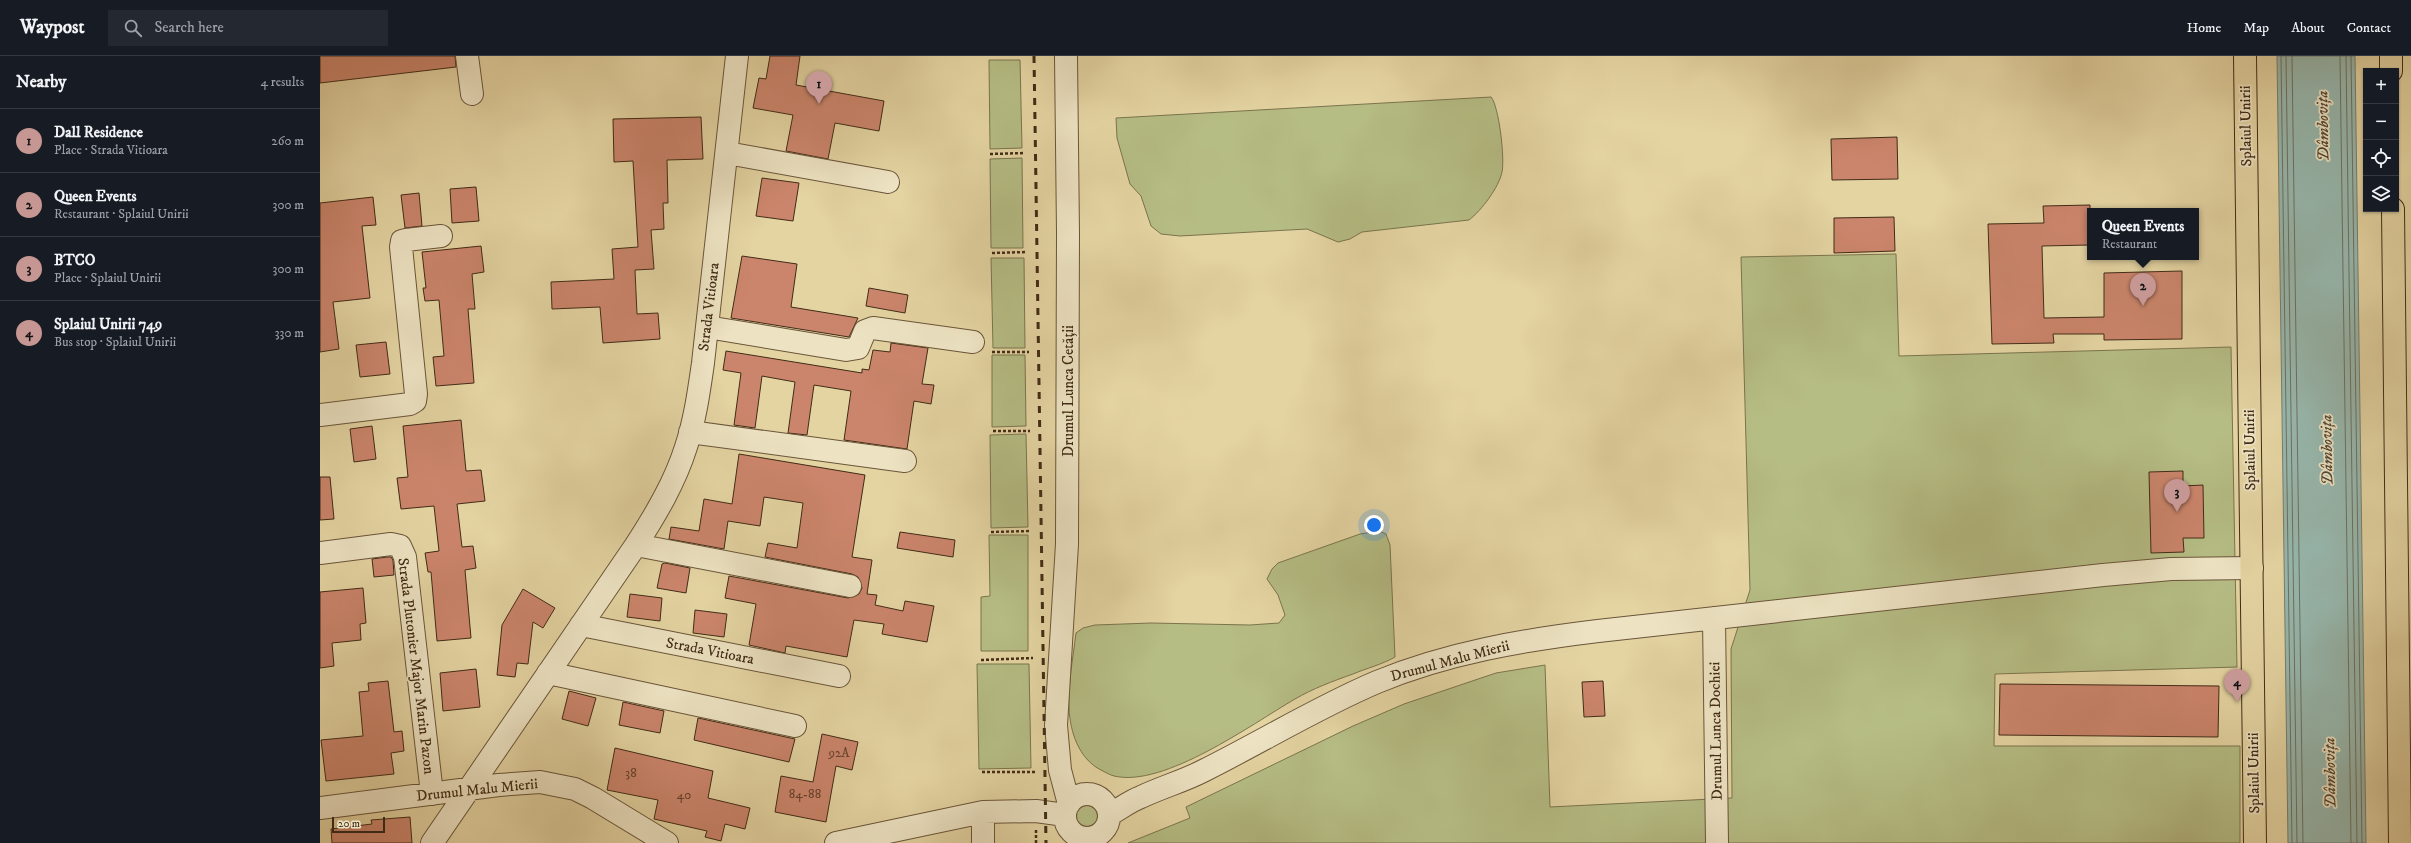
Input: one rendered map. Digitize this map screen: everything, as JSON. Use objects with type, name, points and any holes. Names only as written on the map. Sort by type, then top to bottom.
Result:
[{"type":"main road","name":"Splaiul Unirii","points":[[2245,56],[2255,843]]},
{"type":"main road","points":[[2391,56],[2392,68]]},
{"type":"main road","points":[[2393,212],[2400,843]]},
{"type":"street","points":[[467,56],[472,94]]},
{"type":"street","name":"Strada Vitioara","points":[[432,843],[467,789],[636,545],[662,504],[674,479],[690,432],[695,412],[707,327],[737,56]]},
{"type":"street","name":"Drumul Lunca Cetății","points":[[1066,56],[1068,257],[1067,544],[1056,725],[1060,770],[1067,810]]},
{"type":"street","points":[[727,153],[888,182]]},
{"type":"street","points":[[320,415],[410,404],[415,401],[416,394],[401,247],[402,241],[441,236]]},
{"type":"street","points":[[707,327],[846,350],[858,348],[865,331],[873,328],[973,342]]},
{"type":"street","points":[[690,432],[905,461]]},
{"type":"street","name":"Strada Plutonier Major Marin Pazon","points":[[320,553],[391,544],[400,546],[405,557],[432,794]]},
{"type":"street","points":[[636,545],[850,586]]},
{"type":"street","name":"Drumul Malu Mierii","points":[[1103,817],[1140,797],[1190,778],[1346,696],[1415,668],[1476,651],[1554,636],[2139,571],[2252,568]]},
{"type":"street","name":"Drumul Lunca Dochiei","points":[[1714,618],[1717,843]]},
{"type":"street","name":"Strada Vitioara","points":[[581,625],[838,676]]},
{"type":"street","points":[[548,673],[795,726]]},
{"type":"street","name":"Drumul Lunca Cetății","points":[[1056,725],[1070,766],[1103,817]]},
{"type":"street","name":"Drumul Malu Mierii","points":[[320,808],[520,783],[558,784],[593,798],[667,843]]},
{"type":"street","points":[[1078,797],[1103,817],[1097,836],[1078,840],[1068,827],[1067,810],[1078,797]]},
{"type":"street","points":[[836,843],[983,812],[1067,810]]},
{"type":"street","points":[[983,812],[983,843]]},
{"type":"path","points":[[990,154],[1025,153]]},
{"type":"path","points":[[992,253],[1027,252]]},
{"type":"path","points":[[992,352],[1029,352]]},
{"type":"path","points":[[993,431],[1030,431]]},
{"type":"path","points":[[990,532],[1031,531]]},
{"type":"path","points":[[981,660],[1033,658]]},
{"type":"path","points":[[982,772],[1035,772]]},
{"type":"green space","points":[[989,60],[1020,60],[1022,148],[990,149]]},
{"type":"green space","points":[[1491,97],[1497,111],[1501,133],[1503,156],[1502,172],[1494,191],[1474,216],[1469,220],[1362,232],[1350,239],[1338,242],[1307,229],[1180,236],[1161,234],[1151,226],[1141,196],[1130,184],[1117,138],[1116,118]]},
{"type":"green space","points":[[1022,158],[1023,248],[991,248],[990,159]]},
{"type":"green space","points":[[1896,254],[1899,356],[2231,347],[2237,667],[1995,674],[1994,746],[2240,746],[2240,843],[1128,843],[1190,818],[1186,807],[1353,726],[1404,704],[1496,673],[1545,665],[1550,807],[1732,798],[1731,649],[1750,590],[1741,257]]},
{"type":"green space","points":[[991,258],[1024,258],[1025,348],[993,348]]},
{"type":"green space","points":[[992,355],[1025,355],[1026,426],[992,427]]},
{"type":"green space","points":[[1026,434],[1028,527],[991,528],[990,435]]},
{"type":"green space","points":[[1379,531],[1386,534],[1390,545],[1395,657],[1308,692],[1232,738],[1182,764],[1157,773],[1134,777],[1114,776],[1093,765],[1081,752],[1071,726],[1069,708],[1069,689],[1076,633],[1083,628],[1095,625],[1151,623],[1250,625],[1279,623],[1285,615],[1278,595],[1267,579],[1272,569],[1278,563],[1360,534]]},
{"type":"green space","points":[[989,535],[1028,535],[1028,651],[981,651],[981,597],[990,596]]},
{"type":"green space","points":[[977,664],[1029,664],[1031,768],[979,769]]},
{"type":"green space","points":[[1082,804],[1092,804],[1099,811],[1099,821],[1092,828],[1082,828],[1075,821],[1075,811]]},
{"type":"water","name":"Dâmbovița","points":[[2277,56],[2355,56],[2366,843],[2288,843]]},
{"type":"building","points":[[320,56],[455,56],[456,67],[320,83]]},
{"type":"building","points":[[770,56],[800,56],[796,85],[884,101],[879,131],[835,123],[828,159],[786,151],[793,115],[753,108],[759,78],[766,79]]},
{"type":"building","points":[[701,117],[703,159],[667,160],[668,203],[663,203],[664,229],[651,230],[654,269],[635,270],[637,314],[658,313],[660,339],[603,343],[600,307],[552,309],[551,282],[614,279],[612,249],[638,247],[633,161],[614,162],[613,119]]},
{"type":"building","points":[[1897,137],[1898,179],[1832,180],[1831,139]]},
{"type":"building","points":[[762,178],[799,183],[793,221],[756,216]]},
{"type":"building","points":[[476,187],[479,221],[452,223],[450,189]]},
{"type":"building","points":[[419,193],[422,226],[405,228],[401,195]]},
{"type":"building","points":[[373,197],[376,225],[362,226],[370,298],[333,302],[339,349],[320,352],[320,203]]},
{"type":"building","points":[[2090,205],[2090,208],[2087,208],[2087,245],[2042,246],[2044,318],[2104,317],[2104,273],[2182,271],[2182,339],[2104,340],[2104,334],[2053,334],[2054,343],[1992,344],[1988,224],[2044,223],[2043,206]]},
{"type":"building","points":[[1894,217],[1895,251],[1834,253],[1834,218]]},
{"type":"building","points":[[481,246],[484,272],[472,274],[475,309],[468,309],[474,383],[436,386],[433,357],[444,356],[439,300],[425,301],[423,288],[426,288],[422,252]]},
{"type":"building","points":[[742,256],[797,264],[791,307],[858,318],[849,337],[731,318]]},
{"type":"building","points":[[869,288],[908,295],[905,313],[866,306]]},
{"type":"building","points":[[386,342],[390,374],[360,377],[356,345]]},
{"type":"building","points":[[891,343],[928,348],[922,384],[934,385],[931,404],[914,401],[907,449],[844,440],[851,391],[814,385],[807,435],[788,433],[795,382],[762,376],[755,428],[734,425],[741,373],[723,370],[726,351],[862,373],[862,369],[869,370],[873,350],[890,352]]},
{"type":"building","points":[[461,420],[466,471],[481,470],[485,501],[457,504],[462,547],[473,546],[476,568],[465,570],[471,638],[437,641],[431,572],[428,572],[425,553],[439,551],[434,506],[401,509],[397,478],[408,477],[403,426]]},
{"type":"building","points":[[372,426],[376,459],[354,462],[350,429]]},
{"type":"building","points":[[739,454],[865,475],[852,557],[872,560],[867,594],[877,595],[875,605],[903,611],[905,601],[934,606],[927,642],[882,634],[884,624],[854,620],[847,657],[786,646],[785,653],[749,645],[756,604],[725,598],[729,576],[848,598],[859,594],[862,588],[858,577],[852,574],[765,557],[768,543],[797,548],[803,503],[764,497],[760,526],[728,521],[724,549],[669,539],[671,527],[699,531],[704,499],[732,504]]},
{"type":"building","points":[[2183,471],[2183,486],[2203,485],[2204,538],[2183,538],[2184,552],[2151,553],[2149,472]]},
{"type":"building","points":[[320,477],[330,477],[334,519],[320,520]]},
{"type":"building","points":[[900,532],[955,540],[953,557],[897,548]]},
{"type":"building","points":[[391,557],[393,560],[394,575],[374,577],[372,559]]},
{"type":"building","points":[[665,563],[690,568],[686,593],[657,588],[662,564]]},
{"type":"building","points":[[363,588],[366,623],[360,624],[361,640],[332,643],[334,666],[320,668],[320,592]]},
{"type":"building","points":[[523,589],[555,608],[543,628],[533,622],[528,664],[517,663],[515,677],[497,675],[502,625]]},
{"type":"building","points":[[630,594],[662,598],[660,621],[627,617]]},
{"type":"building","points":[[695,610],[727,614],[724,637],[693,633]]},
{"type":"building","points":[[476,669],[480,707],[443,711],[440,673]]},
{"type":"building","points":[[388,681],[394,732],[402,731],[404,751],[391,753],[394,774],[326,781],[321,740],[363,736],[359,692],[369,691],[368,683]]},
{"type":"building","points":[[1603,681],[1605,716],[1584,717],[1582,682]]},
{"type":"building","points":[[2000,684],[2219,686],[2218,737],[1999,735]]},
{"type":"building","points":[[569,691],[596,698],[588,726],[562,719]]},
{"type":"building","points":[[623,702],[664,711],[660,733],[619,725]]},
{"type":"building","points":[[698,718],[795,739],[789,762],[694,740]]},
{"type":"building","points":[[822,734],[858,742],[852,770],[836,766],[826,822],[775,812],[781,776],[813,782]]},
{"type":"building","points":[[615,748],[713,771],[708,798],[750,808],[745,829],[725,824],[721,841],[705,837],[707,831],[654,819],[658,800],[607,790]]},
{"type":"building","points":[[410,817],[412,843],[332,843],[331,829],[372,824],[371,820]]},
{"type":"railway","points":[[1034,56],[1046,843]]},
{"type":"place","name":"Dall Residence","points":[[819,104]]},
{"type":"place","name":"Queen Events","points":[[2143,306]]},
{"type":"place","name":"BTCO","points":[[2177,512]]},
{"type":"place","name":"Splaiul Unirii 749","points":[[2237,702]]}]
